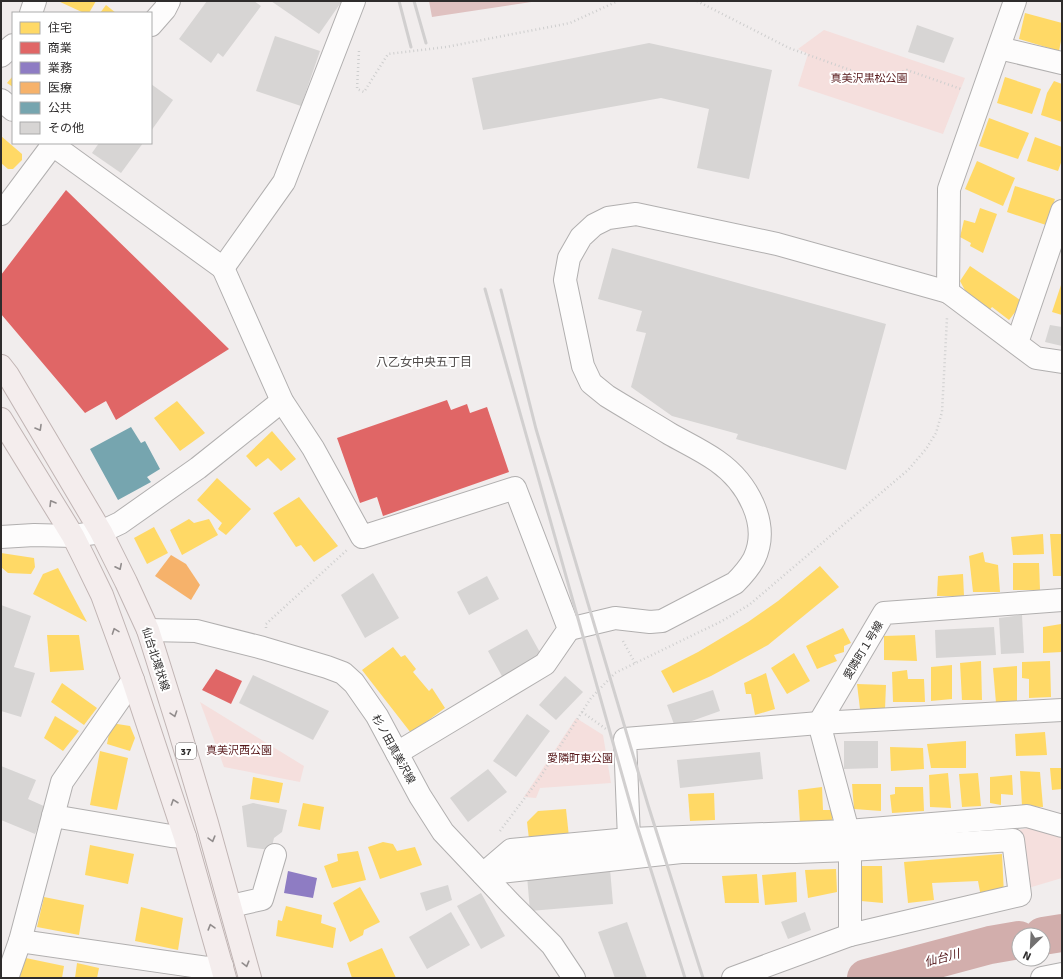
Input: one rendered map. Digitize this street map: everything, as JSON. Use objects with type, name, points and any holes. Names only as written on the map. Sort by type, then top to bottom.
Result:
[{"type":"main road","name":"仙台北環状線","points":[[1,366],[8,375],[101,532],[148,630],[231,906],[250,978]]},
{"type":"main road","name":"37","points":[[1,419],[73,536],[102,595],[186,837],[223,972]]},
{"type":"street","points":[[31,12],[35,1]]},
{"type":"street","points":[[223,268],[284,182],[354,1]]},
{"type":"street","points":[[948,292],[949,189],[1015,1]]},
{"type":"street","points":[[152,24],[161,4]]},
{"type":"street","points":[[1,56],[12,46]]},
{"type":"street","points":[[999,48],[1062,63]]},
{"type":"street","points":[[1,100],[12,109]]},
{"type":"street","points":[[1,214],[52,144],[223,268],[282,401],[313,448],[362,536],[515,488],[569,629]]},
{"type":"street","points":[[1017,344],[1062,211]]},
{"type":"street","points":[[397,753],[545,664],[569,629],[615,618],[650,622],[662,621],[735,583],[754,559],[760,527],[754,504],[739,482],[718,462],[607,396],[592,383],[584,366],[565,280],[568,258],[581,237],[594,225],[608,218],[636,214],[777,244],[948,292],[1036,358],[1062,362]]},
{"type":"street","points":[[1,537],[34,535],[73,536],[101,532],[120,523],[198,468],[282,401]]},
{"type":"street","name":"愛隣町１号線","points":[[819,722],[884,613],[1062,600]]},
{"type":"street","name":"杉ノ田真美沢線","points":[[148,630],[196,630],[327,667],[343,674],[354,683],[377,716],[420,796],[443,832],[552,945],[574,978]]},
{"type":"street","points":[[8,978],[20,941],[62,782],[132,680]]},
{"type":"street","points":[[630,839],[625,739],[819,722],[1062,710]]},
{"type":"street","points":[[819,722],[849,841],[850,935]]},
{"type":"street","points":[[53,816],[171,836],[186,837]]},
{"type":"street","points":[[483,874],[681,852],[796,852],[849,841],[1028,816],[1062,826]]},
{"type":"street","points":[[483,874],[511,850],[630,839],[849,841],[1013,840],[1020,895],[850,935],[737,977]]},
{"type":"street","points":[[231,906],[262,899],[275,855]]},
{"type":"street","points":[[20,941],[207,968],[223,972]]},
{"type":"street","points":[[1042,978],[1062,974]]},
{"type":"path","points":[[359,51],[357,89],[364,92],[388,54],[446,47],[570,23],[618,1]]},
{"type":"path","points":[[697,1],[789,48],[878,80],[907,70],[982,95]]},
{"type":"path","points":[[263,648],[266,624],[362,536]]},
{"type":"path","points":[[582,712],[625,743]]},
{"type":"green space","name":"真美沢黒松公園","points":[[824,30],[965,78],[943,134],[798,86],[808,54],[798,49]]},
{"type":"green space","name":"真美沢西公園","points":[[200,702],[304,766],[300,782],[224,767]]},
{"type":"green space","name":"愛隣町東公園","points":[[576,718],[603,735],[611,783],[540,788],[536,798],[524,797]]},
{"type":"green space","points":[[1034,827],[1062,835],[1062,878],[1025,889],[1018,830]]},
{"type":"shaded area","points":[[429,1],[538,1],[432,17]]},
{"type":"building: 住宅","points":[[58,1],[96,1],[90,12],[82,12]]},
{"type":"building: 住宅","points":[[106,5],[115,12],[101,12]]},
{"type":"building: 住宅","points":[[1025,13],[1062,23],[1062,36],[1059,51],[1019,39]]},
{"type":"building: 住宅","points":[[12,77],[12,86],[7,83]]},
{"type":"building: 住宅","points":[[1005,77],[1041,89],[1032,114],[997,103]]},
{"type":"building: 住宅","points":[[1054,81],[1062,84],[1062,122],[1041,115],[1047,93]]},
{"type":"building: 住宅","points":[[989,118],[1029,133],[1018,159],[979,146]]},
{"type":"building: 住宅","points":[[1,136],[22,154],[22,160],[13,169],[8,169],[1,163]]},
{"type":"building: 住宅","points":[[1035,137],[1062,147],[1062,160],[1058,171],[1027,161]]},
{"type":"building: 住宅","points":[[977,161],[1015,178],[1003,206],[965,189]]},
{"type":"building: 住宅","points":[[1015,186],[1055,199],[1046,225],[1007,212]]},
{"type":"building: 住宅","points":[[980,208],[997,214],[983,253],[970,246],[971,243],[960,237],[964,220],[975,223]]},
{"type":"building: 住宅","points":[[970,266],[1023,302],[1009,320],[992,307],[988,312],[968,296],[960,281]]},
{"type":"building: 住宅","points":[[1062,282],[1062,315],[1052,312]]},
{"type":"building: 住宅","points":[[177,401],[205,433],[180,451],[154,418]]},
{"type":"building: 住宅","points":[[272,431],[296,459],[281,471],[268,458],[256,467],[246,456]]},
{"type":"building: 住宅","points":[[217,478],[251,509],[226,535],[218,529],[222,523],[197,500]]},
{"type":"building: 住宅","points":[[299,497],[338,546],[314,562],[301,545],[296,547],[273,513]]},
{"type":"building: 住宅","points":[[189,519],[194,523],[209,519],[218,535],[182,555],[170,530]]},
{"type":"building: 住宅","points":[[154,527],[168,553],[147,564],[134,538]]},
{"type":"building: 住宅","points":[[1043,534],[1044,554],[1013,555],[1011,537]]},
{"type":"building: 住宅","points":[[1050,534],[1062,534],[1062,576],[1053,576]]},
{"type":"building: 住宅","points":[[983,552],[985,562],[998,565],[1000,592],[973,592],[969,556]]},
{"type":"building: 住宅","points":[[1,553],[34,558],[35,567],[31,574],[8,573],[1,567]]},
{"type":"building: 住宅","points":[[1013,563],[1039,563],[1040,590],[1013,590]]},
{"type":"building: 住宅","points":[[820,566],[839,587],[768,645],[711,676],[673,693],[661,671],[698,652],[748,622],[778,601]]},
{"type":"building: 住宅","points":[[58,568],[87,622],[33,594],[43,574]]},
{"type":"building: 住宅","points":[[963,574],[964,596],[937,596],[938,576]]},
{"type":"building: 住宅","points":[[1061,624],[1062,652],[1043,653],[1043,627]]},
{"type":"building: 住宅","points":[[843,628],[851,643],[844,646],[844,652],[834,655],[837,661],[817,669],[806,646]]},
{"type":"building: 住宅","points":[[47,635],[79,635],[84,670],[50,672]]},
{"type":"building: 住宅","points":[[915,635],[917,661],[884,660],[884,636]]},
{"type":"building: 住宅","points":[[393,647],[401,657],[405,655],[416,669],[413,672],[429,691],[432,688],[445,708],[411,733],[362,670]]},
{"type":"building: 住宅","points":[[794,653],[810,681],[787,694],[771,668]]},
{"type":"building: 住宅","points":[[981,661],[982,700],[962,700],[960,663]]},
{"type":"building: 住宅","points":[[1050,661],[1051,697],[1029,698],[1029,679],[1022,678],[1022,662]]},
{"type":"building: 住宅","points":[[952,665],[952,699],[931,701],[931,667]]},
{"type":"building: 住宅","points":[[1017,666],[1017,703],[996,703],[993,668]]},
{"type":"building: 住宅","points":[[907,670],[908,679],[924,679],[925,702],[893,702],[892,672]]},
{"type":"building: 住宅","points":[[766,673],[775,709],[755,715],[751,694],[746,694],[744,683]]},
{"type":"building: 住宅","points":[[62,683],[97,708],[84,725],[51,702]]},
{"type":"building: 住宅","points":[[857,684],[886,685],[885,709],[860,709]]},
{"type":"building: 住宅","points":[[55,716],[79,731],[63,751],[44,738]]},
{"type":"building: 住宅","points":[[111,723],[130,726],[135,738],[130,751],[107,744]]},
{"type":"building: 住宅","points":[[1045,732],[1047,755],[1016,756],[1015,734]]},
{"type":"building: 住宅","points":[[966,741],[966,768],[931,768],[927,744]]},
{"type":"building: 住宅","points":[[890,747],[923,748],[924,769],[891,771]]},
{"type":"building: 住宅","points":[[100,751],[128,758],[117,810],[90,805]]},
{"type":"building: 住宅","points":[[1050,768],[1062,768],[1062,789],[1052,790]]},
{"type":"building: 住宅","points":[[1020,771],[1040,772],[1043,807],[1022,806]]},
{"type":"building: 住宅","points":[[948,773],[951,808],[930,807],[929,775]]},
{"type":"building: 住宅","points":[[978,773],[981,806],[962,807],[959,774]]},
{"type":"building: 住宅","points":[[1012,775],[1013,795],[1001,794],[1001,805],[990,803],[990,777]]},
{"type":"building: 住宅","points":[[253,777],[283,783],[279,803],[250,799]]},
{"type":"building: 住宅","points":[[852,784],[881,784],[881,811],[854,809]]},
{"type":"building: 住宅","points":[[822,787],[823,810],[832,810],[832,824],[800,824],[798,790]]},
{"type":"building: 住宅","points":[[895,787],[923,787],[924,811],[892,813],[890,795],[895,794]]},
{"type":"building: 住宅","points":[[714,793],[715,820],[690,821],[688,794]]},
{"type":"building: 住宅","points":[[303,803],[324,807],[320,830],[298,826]]},
{"type":"building: 住宅","points":[[566,809],[569,837],[529,839],[527,822],[538,811]]},
{"type":"building: 住宅","points":[[383,842],[393,844],[397,851],[415,847],[422,865],[380,879],[368,847]]},
{"type":"building: 住宅","points":[[90,845],[134,854],[128,884],[85,875]]},
{"type":"building: 住宅","points":[[358,851],[366,880],[332,888],[324,866],[338,861],[337,854]]},
{"type":"building: 住宅","points":[[1002,854],[1004,895],[981,897],[978,881],[932,883],[934,900],[908,903],[904,862]]},
{"type":"building: 住宅","points":[[862,866],[882,866],[883,903],[861,901]]},
{"type":"building: 住宅","points":[[836,869],[837,892],[808,898],[805,870]]},
{"type":"building: 住宅","points":[[796,872],[797,902],[765,905],[762,875]]},
{"type":"building: 住宅","points":[[757,874],[759,903],[725,903],[722,876]]},
{"type":"building: 住宅","points":[[360,887],[380,922],[364,930],[363,935],[350,942],[333,903]]},
{"type":"building: 住宅","points":[[44,897],[84,905],[79,935],[37,927]]},
{"type":"building: 住宅","points":[[286,906],[322,915],[321,923],[336,928],[333,948],[276,936],[278,920],[282,921]]},
{"type":"building: 住宅","points":[[141,907],[183,918],[178,950],[135,941]]},
{"type":"building: 住宅","points":[[382,948],[396,978],[352,978],[347,963]]},
{"type":"building: 住宅","points":[[21,957],[64,966],[62,978],[18,978]]},
{"type":"building: 住宅","points":[[77,963],[99,968],[97,978],[75,978]]},
{"type":"building: 商業","points":[[66,190],[229,349],[116,420],[106,401],[85,413],[1,314],[1,275]]},
{"type":"building: 商業","points":[[447,400],[451,410],[467,404],[470,413],[487,407],[509,472],[383,516],[377,497],[360,503],[337,438]]},
{"type":"building: 商業","points":[[216,669],[242,681],[231,704],[202,690]]},
{"type":"building: 業務","points":[[288,871],[317,878],[313,898],[284,893]]},
{"type":"building: 医療","points":[[171,555],[186,564],[200,585],[191,600],[155,576]]},
{"type":"building: 公共","points":[[131,427],[141,443],[145,441],[160,469],[147,477],[151,482],[118,500],[90,449]]},
{"type":"building: その他","points":[[207,1],[254,1],[261,6],[223,57],[218,53],[211,63],[179,39]]},
{"type":"building: その他","points":[[271,1],[342,1],[319,34]]},
{"type":"building: その他","points":[[917,25],[954,38],[944,63],[908,52]]},
{"type":"building: その他","points":[[275,36],[320,51],[301,106],[256,91]]},
{"type":"building: その他","points":[[649,43],[772,70],[749,179],[697,168],[709,109],[661,98],[483,130],[472,78]]},
{"type":"building: その他","points":[[152,85],[173,100],[152,130]]},
{"type":"building: その他","points":[[98,144],[142,144],[121,173],[92,153]]},
{"type":"building: その他","points":[[612,248],[886,324],[846,470],[736,439],[738,434],[672,416],[631,387],[646,333],[636,331],[642,311],[598,299]]},
{"type":"building: その他","points":[[1050,325],[1062,327],[1062,346],[1045,342]]},
{"type":"building: その他","points":[[373,573],[399,618],[365,638],[341,595]]},
{"type":"building: その他","points":[[487,576],[499,599],[469,615],[457,592]]},
{"type":"building: その他","points":[[1,605],[31,616],[14,667],[35,673],[21,717],[1,711]]},
{"type":"building: その他","points":[[1022,615],[1024,653],[1001,654],[999,618]]},
{"type":"building: その他","points":[[994,627],[996,655],[936,658],[935,630]]},
{"type":"building: その他","points":[[527,629],[542,656],[503,678],[488,651]]},
{"type":"building: その他","points":[[253,675],[329,711],[313,740],[239,703]]},
{"type":"building: その他","points":[[565,676],[583,692],[556,720],[539,705]]},
{"type":"building: その他","points":[[713,690],[720,711],[675,727],[667,705]]},
{"type":"building: その他","points":[[527,714],[550,731],[516,777],[493,761]]},
{"type":"building: その他","points":[[844,741],[878,741],[878,768],[844,769]]},
{"type":"building: その他","points":[[760,752],[763,779],[680,788],[677,760]]},
{"type":"building: その他","points":[[1,766],[36,780],[28,799],[46,807],[35,834],[1,820]]},
{"type":"building: その他","points":[[488,769],[507,792],[468,822],[450,798]]},
{"type":"building: その他","points":[[253,803],[287,810],[282,832],[274,838],[271,850],[247,847],[242,806]]},
{"type":"building: その他","points":[[610,869],[613,904],[530,911],[527,876]]},
{"type":"building: その他","points":[[448,885],[452,900],[426,911],[420,893]]},
{"type":"building: その他","points":[[481,893],[505,936],[481,949],[457,906]]},
{"type":"building: その他","points":[[451,912],[470,945],[427,969],[409,937]]},
{"type":"building: その他","points":[[805,912],[811,930],[788,939],[781,922]]},
{"type":"building: その他","points":[[627,922],[647,978],[615,978],[598,932]]},
{"type":"waterway","name":"仙台川","points":[[1051,935],[1062,933]]},
{"type":"waterway","name":"仙台川","points":[[866,978],[990,945],[1011,941]]},
{"type":"railway","points":[[399,1],[411,47]]},
{"type":"railway","points":[[414,1],[426,43]]},
{"type":"railway","points":[[485,289],[632,810],[685,978]]},
{"type":"railway","points":[[501,290],[536,429],[648,805],[703,978]]},
{"type":"district","name":"八乙女中央五丁目","points":[[424,362]]}]
